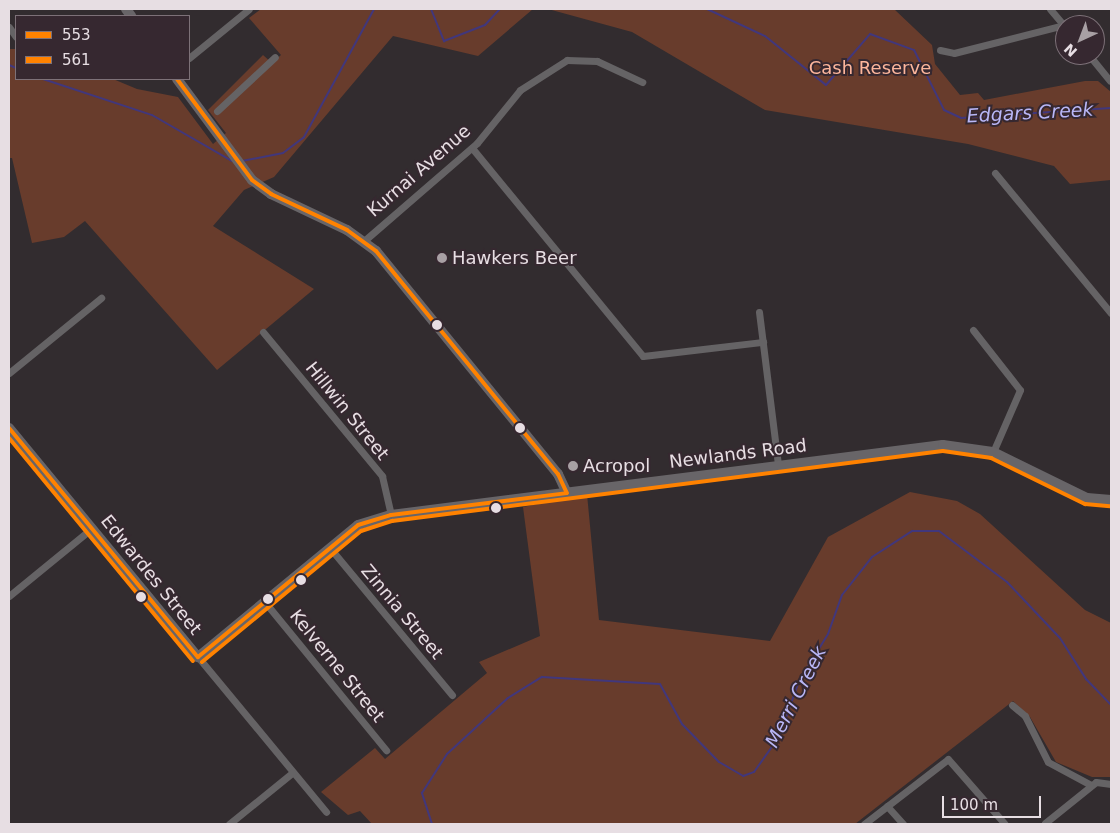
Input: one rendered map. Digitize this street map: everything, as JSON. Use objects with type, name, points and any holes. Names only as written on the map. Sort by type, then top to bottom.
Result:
[{"type":"street","points":[[190,57],[249,9]]},
{"type":"street","points":[[940,50],[954,53],[1055,28]]},
{"type":"street","points":[[217,111],[275,57]]},
{"type":"street","name":"Kurnai Avenue","points":[[365,240],[472,148],[520,90],[567,60],[597,61],[642,82]]},
{"type":"street","points":[[1096,65],[1110,81]]},
{"type":"street","points":[[178,80],[252,180],[271,194],[365,240],[552,466],[567,493]]},
{"type":"street","points":[[472,148],[643,356],[763,342]]},
{"type":"street","points":[[995,173],[1111,313]]},
{"type":"street","points":[[9,373],[102,298]]},
{"type":"street","points":[[759,312],[778,465]]},
{"type":"street","points":[[973,330],[1020,390],[992,452]]},
{"type":"street","name":"Hillwin Street","points":[[263,332],[382,476],[391,515]]},
{"type":"street","name":"Edwardes Street","points":[[9,428],[326,812]]},
{"type":"street","name":"Newlands Road","points":[[198,657],[358,525],[391,515],[942,445],[992,452],[1087,498],[1111,500]]},
{"type":"street","points":[[9,596],[92,528]]},
{"type":"street","name":"Zinnia Street","points":[[330,548],[452,695]]},
{"type":"street","name":"Kelverne Street","points":[[264,601],[386,750]]},
{"type":"street","points":[[1012,705],[1025,716],[1048,762],[1091,785]]},
{"type":"street","points":[[864,824],[948,758],[1005,824]]},
{"type":"street","points":[[229,824],[292,773]]},
{"type":"street","points":[[1045,823],[1091,785],[1100,781],[1111,784]]},
{"type":"street","points":[[887,806],[903,824]]},
{"type":"green space","points":[[261,9],[533,9],[478,56],[393,36],[274,177],[244,190],[213,226],[314,289],[217,370],[85,221],[64,237],[32,243],[12,158],[9,158],[9,49],[15,49],[15,80],[115,80],[137,89],[178,97],[213,144],[226,133],[208,110],[263,55],[272,63],[281,55],[249,18]]},
{"type":"green space","name":"Cash Reserve","points":[[548,9],[894,9],[932,45],[935,64],[960,95],[978,93],[984,100],[1085,81],[1098,81],[1111,92],[1111,180],[1070,184],[1054,166],[968,144],[765,110],[632,32]]},
{"type":"green space","points":[[910,492],[957,501],[980,514],[1085,610],[1111,623],[1111,777],[1092,777],[1056,762],[1030,717],[1013,701],[855,824],[372,824],[360,811],[348,815],[321,792],[375,748],[385,759],[487,673],[479,662],[540,636],[523,507],[587,494],[599,620],[770,641],[828,537]]},
{"type":"waterway","name":"Edgars Creek","points":[[242,161],[283,153],[304,137],[374,9]]},
{"type":"waterway","name":"Edgars Creek","points":[[431,9],[444,41],[485,25],[500,9]]},
{"type":"waterway","name":"Edgars Creek","points":[[707,9],[765,36],[826,85],[870,34],[914,50],[944,110],[961,118],[1111,108]]},
{"type":"waterway","name":"Edgars Creek","points":[[9,65],[15,68]]},
{"type":"waterway","name":"Edgars Creek","points":[[46,80],[152,115],[232,161]]},
{"type":"waterway","name":"Merri Creek","points":[[432,824],[422,793],[447,754],[508,698],[542,677],[660,684],[682,724],[719,762],[743,776],[754,772],[779,737],[799,681],[828,634],[842,595],[872,557],[912,531],[939,531],[1007,582],[1060,638],[1086,679],[1111,705]]},
{"type":"transit line","name":"553","points":[[178,80],[252,180],[271,194],[347,230],[376,251],[558,474],[567,493]]},
{"type":"transit line","name":"553","points":[[9,428],[198,657]]},
{"type":"transit line","name":"561","points":[[9,438],[193,661]]},
{"type":"transit line","name":"561","points":[[202,662],[361,531],[392,521],[943,451],[991,458],[1085,504],[1110,506]]},
{"type":"transit line","name":"553","points":[[198,657],[358,525],[391,515],[567,493]]},
{"type":"place","name":"Hawkers Beer","points":[[442,258]]},
{"type":"place","name":"Acropol","points":[[573,466]]}]
